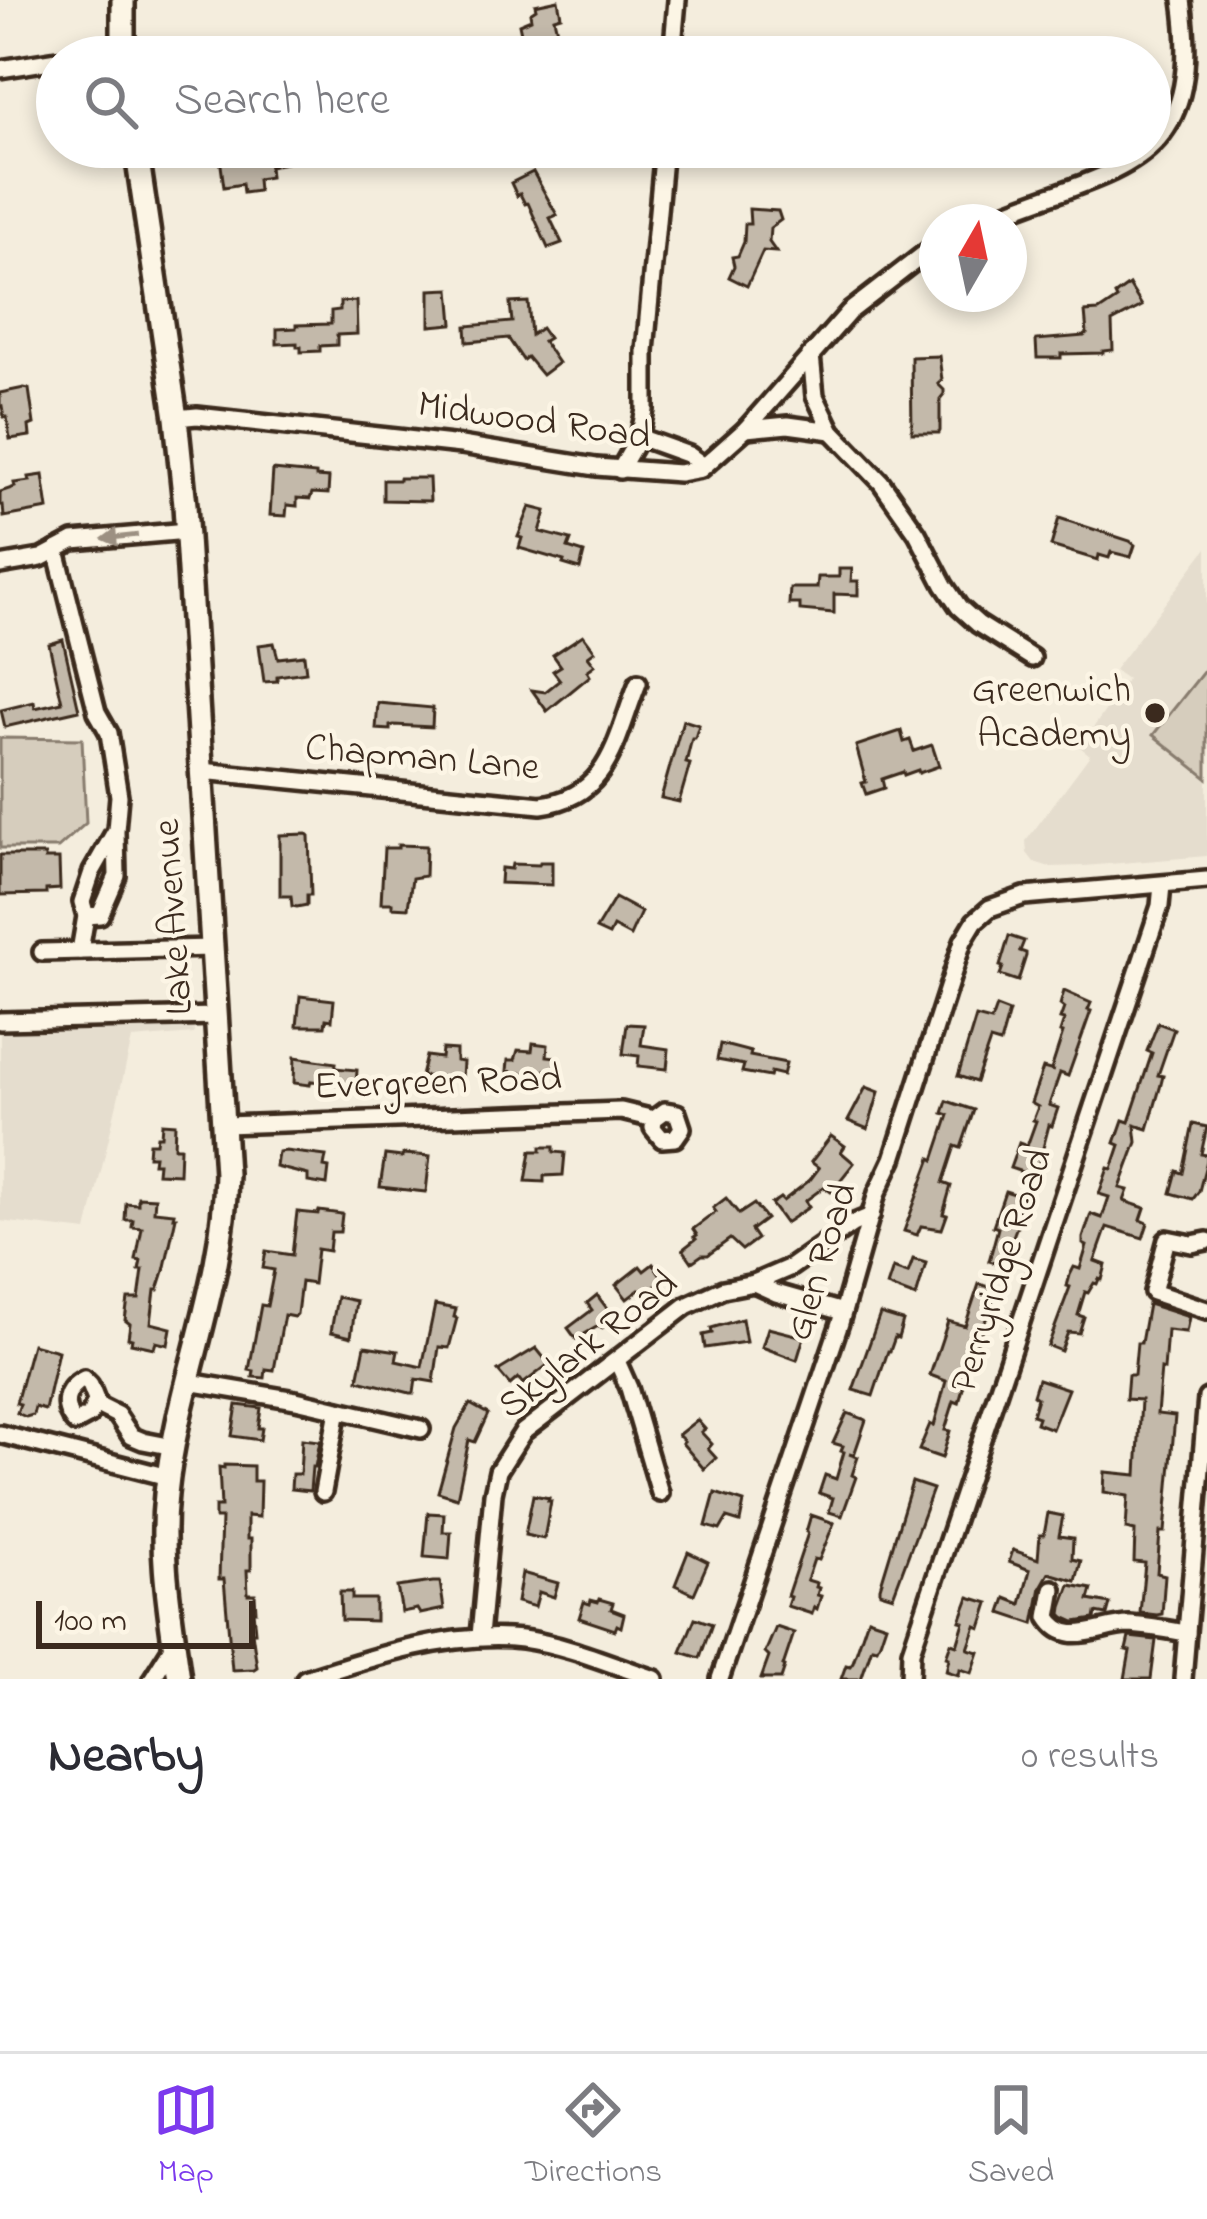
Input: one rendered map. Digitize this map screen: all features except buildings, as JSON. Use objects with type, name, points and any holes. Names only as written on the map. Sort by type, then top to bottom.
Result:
[{"type":"main road","points":[[122,36],[123,0]]},
{"type":"main road","name":"Lake Avenue","points":[[139,168],[176,418],[187,531],[224,1124],[226,1205],[221,1245],[168,1477],[164,1546],[179,1679]]},
{"type":"street","points":[[674,36],[677,0]]},
{"type":"street","points":[[1171,125],[1188,83],[1183,0]]},
{"type":"street","points":[[0,69],[36,63]]},
{"type":"street","points":[[620,470],[639,437],[645,410],[645,351],[662,168]]},
{"type":"street","points":[[1026,204],[1119,168]]},
{"type":"street","name":"Midwood Road","points":[[176,418],[360,432],[620,470],[679,473],[704,466],[746,429],[849,312],[919,258]]},
{"type":"street","points":[[811,355],[815,397],[832,431],[881,482],[959,607],[1032,658]]},
{"type":"street","points":[[746,429],[788,425],[832,431]]},
{"type":"street","points":[[639,437],[689,454],[704,466]]},
{"type":"street","points":[[0,565],[28,562],[73,541],[187,531]]},
{"type":"street","points":[[56,550],[98,712],[109,733],[119,796],[116,830],[92,872],[82,902],[86,916],[80,951]]},
{"type":"street","name":"Chapman Lane","points":[[202,771],[541,806],[560,803],[595,781],[607,765],[638,683]]},
{"type":"street","points":[[1162,885],[1207,880]]},
{"type":"street","name":"Glen Road","points":[[720,1679],[963,941],[990,908],[1024,896],[1162,885]]},
{"type":"street","name":"Perryridge Road","points":[[910,1679],[911,1652],[1160,906],[1162,885]]},
{"type":"street","points":[[42,952],[213,948]]},
{"type":"street","points":[[0,1022],[218,1016]]},
{"type":"street","name":"Evergreen Road","points":[[224,1124],[621,1111],[654,1119]]},
{"type":"street","name":"Skylark Road","points":[[480,1636],[493,1494],[498,1472],[523,1432],[686,1306],[791,1267],[871,1216]]},
{"type":"street","points":[[1207,1241],[1192,1244],[1167,1238],[1153,1292],[1207,1310]]},
{"type":"street","points":[[754,1282],[843,1312]]},
{"type":"street","points":[[617,1360],[659,1493]]},
{"type":"street","points":[[189,1382],[421,1429]]},
{"type":"street","points":[[1183,1679],[1207,1398]]},
{"type":"street","points":[[95,1404],[117,1414],[131,1436],[174,1447]]},
{"type":"street","points":[[323,1492],[338,1410]]},
{"type":"street","points":[[0,1434],[168,1477]]},
{"type":"street","points":[[1054,1588],[1047,1611],[1055,1628],[1083,1634],[1131,1625],[1187,1633]]},
{"type":"street","points":[[305,1679],[352,1662],[480,1636],[557,1647],[655,1679]]},
{"type":"street","points":[[152,1679],[174,1644]]},
{"type":"shaded area","name":"Greenwich Academy","points":[[1207,548],[1207,856],[1084,866],[1050,867],[1034,862],[1026,841],[1090,755],[1080,747],[1127,679],[1114,670]]},
{"type":"shaded area","points":[[1207,667],[1207,778],[1153,735]]},
{"type":"shaded area","points":[[0,738],[82,739],[86,823],[58,848],[0,848]]},
{"type":"shaded area","points":[[192,1004],[194,1034],[132,1039],[87,1231],[0,1221],[0,1011]]},
{"type":"place","name":"Greenwich Academy","points":[[1155,713]]}]
